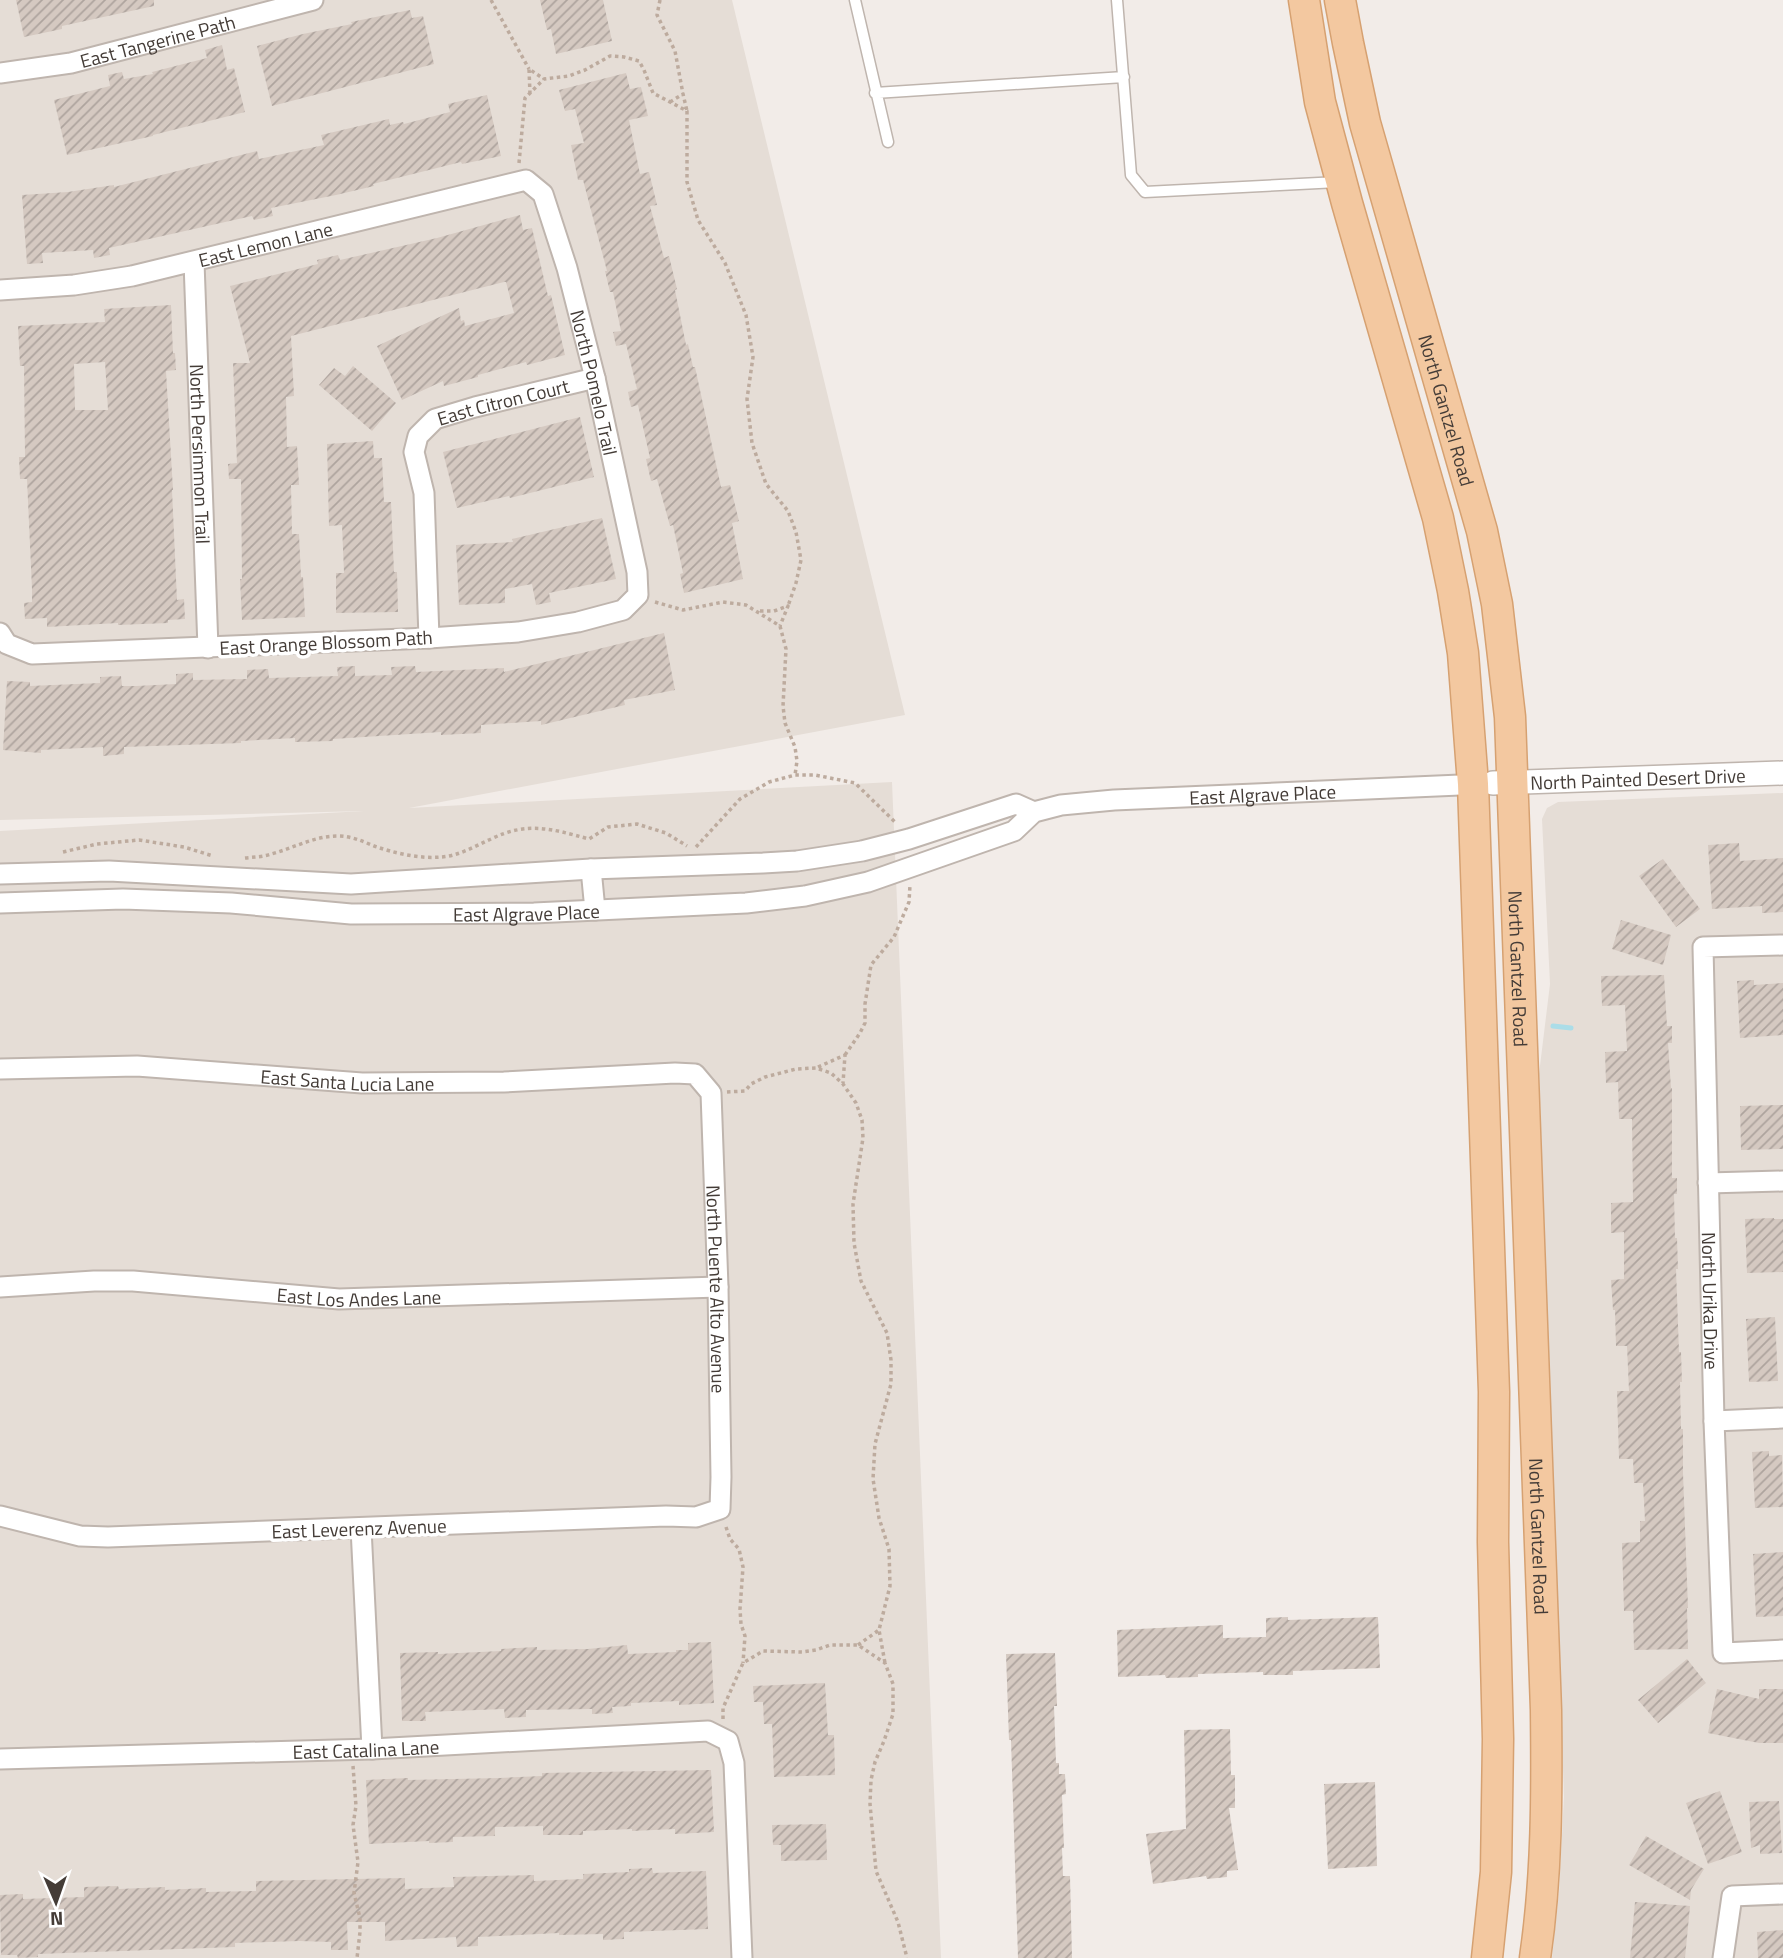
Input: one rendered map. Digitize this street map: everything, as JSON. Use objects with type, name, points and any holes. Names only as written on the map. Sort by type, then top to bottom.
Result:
[{"type":"main road","name":"North Gantzel Road","points":[[1304,0],[1320,102],[1438,518],[1454,591],[1463,653],[1493,783],[1546,1735],[1546,1844],[1535,1958]]},
{"type":"main road","name":"North Gantzel Road","points":[[1340,0],[1365,122],[1482,531],[1497,604],[1510,718],[1493,783],[1493,1555],[1498,1739],[1496,1871],[1487,1958]]},
{"type":"street","name":"East Tangerine Path","points":[[0,73],[71,63],[313,0]]},
{"type":"street","name":"East Lemon Lane","points":[[0,289],[74,285],[132,276],[526,180]]},
{"type":"street","name":"North Pomelo Trail","points":[[526,180],[543,194],[567,268],[595,378],[637,572],[638,595]]},
{"type":"street","name":"North Persimmon Trail","points":[[194,262],[208,648]]},
{"type":"street","name":"East Citron Court","points":[[429,638],[424,494],[414,452],[418,436],[436,419],[595,378]]},
{"type":"street","name":"East Orange Blossom Path","points":[[4,639],[32,654],[518,632],[578,622],[624,610],[638,595]]},
{"type":"street","name":"North Painted Desert Drive","points":[[1493,783],[1783,773]]},
{"type":"street","name":"East Algrave Place","points":[[0,903],[136,900],[231,903],[351,914],[534,913],[746,903],[828,892],[884,877],[1014,831],[1034,812],[1060,805],[1114,800],[1493,783]]},
{"type":"street","name":"East Algrave Place","points":[[0,874],[109,871],[351,884],[591,869],[764,863],[821,858],[889,845],[1016,804],[1034,812]]},
{"type":"street","points":[[591,869],[595,910]]},
{"type":"street","name":"North Urika Drive","points":[[1783,945],[1703,947],[1714,1421],[1723,1653],[1783,1650]]},
{"type":"street","name":"East Santa Lucia Lane","points":[[0,1069],[137,1066],[362,1083],[504,1082],[675,1073],[695,1074],[710,1093]]},
{"type":"street","name":"North Puente Alto Avenue","points":[[710,1093],[718,1287],[720,1509]]},
{"type":"street","points":[[1708,1184],[1783,1181]]},
{"type":"street","name":"East Los Andes Lane","points":[[0,1287],[133,1281],[339,1299],[718,1287]]},
{"type":"street","points":[[1714,1421],[1783,1418]]},
{"type":"street","name":"East Leverenz Avenue","points":[[0,1516],[80,1536],[108,1537],[696,1517],[720,1509]]},
{"type":"street","points":[[361,1528],[363,1750]]},
{"type":"street","name":"East Catalina Lane","points":[[0,1759],[363,1750],[708,1731],[728,1741]]},
{"type":"street","points":[[728,1741],[734,1763],[741,1958]]},
{"type":"street","points":[[1723,1958],[1732,1896],[1783,1894]]},
{"type":"lane","points":[[855,0],[888,142]]},
{"type":"lane","points":[[1117,0],[1131,175],[1145,192],[1342,182]]},
{"type":"lane","points":[[876,93],[1124,77]]},
{"type":"path","points":[[491,0],[530,69],[544,79]]},
{"type":"path","points":[[660,0],[657,15],[675,51],[687,111],[687,182],[698,220],[724,263],[746,315],[753,357],[747,399],[752,443],[766,484],[788,511],[796,532],[801,560],[796,583],[780,626],[786,649],[784,715],[795,747],[795,775]]},
{"type":"path","points":[[526,180],[519,164],[525,98],[544,79],[569,76],[610,56],[624,57],[639,61],[653,93],[687,111]]},
{"type":"path","points":[[530,69],[530,94]]},
{"type":"path","points":[[670,102],[683,94]]},
{"type":"path","points":[[638,595],[683,610],[723,602],[747,605],[780,626]]},
{"type":"path","points":[[758,611],[774,611],[788,606]]},
{"type":"path","points":[[710,1093],[745,1091],[751,1084],[765,1077],[796,1069],[816,1068],[845,1055],[843,1084]]},
{"type":"path","points":[[816,1068],[831,1073],[843,1084],[856,1103],[862,1120],[863,1138],[853,1204],[854,1243],[861,1281],[887,1333],[891,1360],[891,1384],[874,1444],[873,1479],[879,1518],[889,1549],[890,1586],[879,1630],[885,1663],[893,1684],[893,1714],[875,1762],[870,1804],[876,1871],[898,1922],[907,1958]]},
{"type":"path","points":[[720,1509],[730,1538],[739,1549],[743,1567],[740,1609],[745,1636],[743,1663],[723,1708],[728,1741]]},
{"type":"path","points":[[858,1645],[879,1630]]},
{"type":"path","points":[[743,1663],[763,1651],[802,1652],[830,1645],[858,1645],[885,1663]]},
{"type":"path","points":[[357,1958],[360,1932],[354,1893],[358,1862],[353,1825],[363,1750]]},
{"type":"shaded area","points":[[0,0],[732,0],[905,715],[409,808],[892,782],[941,1958],[0,1958],[0,831],[364,811],[0,820]]},
{"type":"shaded area","points":[[1783,793],[1783,1958],[1552,1958],[1559,1893],[1564,1797],[1539,1074],[1550,984],[1542,819],[1547,808],[1558,802]]},
{"type":"building","points":[[16,0],[154,0],[154,6],[24,37]]},
{"type":"building","points":[[540,0],[603,0],[612,41],[556,54],[551,29],[547,30]]},
{"type":"building","points":[[410,10],[412,18],[423,16],[434,64],[272,106],[257,46]]},
{"type":"building","points":[[222,45],[227,70],[234,68],[245,112],[67,155],[54,100],[110,86],[108,75],[122,72],[124,79],[153,74],[152,72],[207,58],[205,50]]},
{"type":"building","points":[[626,73],[630,89],[641,87],[648,116],[629,120],[640,174],[649,172],[657,205],[650,206],[664,258],[669,256],[686,345],[688,344],[695,367],[721,487],[730,485],[739,521],[732,523],[743,579],[684,593],[680,574],[683,573],[673,525],[670,526],[657,479],[651,481],[646,459],[650,458],[638,405],[631,407],[628,392],[637,389],[626,344],[616,346],[613,332],[621,331],[613,292],[610,292],[583,180],[578,180],[571,145],[584,143],[575,109],[565,111],[559,90]]},
{"type":"building","points":[[487,95],[501,156],[462,164],[461,162],[373,184],[374,186],[271,208],[273,216],[254,220],[252,216],[109,248],[110,255],[94,258],[93,250],[42,253],[43,263],[27,264],[22,195],[114,187],[257,151],[259,159],[324,145],[321,135],[389,119],[390,125],[404,124],[450,112],[448,104]]},
{"type":"building","points":[[520,215],[523,230],[532,228],[565,355],[527,365],[526,362],[444,386],[443,381],[402,400],[377,346],[459,308],[461,321],[464,320],[465,326],[514,313],[506,282],[291,336],[294,396],[286,397],[287,447],[297,446],[299,485],[291,485],[292,534],[299,534],[305,617],[242,620],[241,479],[229,479],[228,464],[237,463],[233,363],[250,363],[230,286],[318,264],[317,260],[338,255],[340,260],[437,238]]},
{"type":"building","points":[[171,305],[176,370],[166,371],[177,600],[184,599],[185,619],[168,620],[168,623],[47,627],[47,618],[25,619],[24,603],[32,602],[32,589],[27,479],[20,479],[19,457],[25,457],[24,366],[20,366],[18,326],[105,322],[104,309]],"holes":[[[105,362],[108,410],[75,410],[74,364]]]},
{"type":"building","points":[[353,366],[396,403],[372,431],[319,385],[334,368],[345,376]]},
{"type":"building","points":[[580,417],[594,477],[457,508],[443,452]]},
{"type":"building","points":[[373,441],[374,458],[382,458],[384,502],[391,502],[398,612],[336,613],[336,573],[344,573],[342,525],[329,526],[327,444]]},
{"type":"building","points":[[602,518],[616,579],[549,593],[551,602],[536,605],[532,584],[505,589],[505,603],[459,605],[456,545],[513,542],[512,539]]},
{"type":"building","points":[[664,633],[675,690],[624,700],[625,705],[541,725],[541,721],[481,725],[481,733],[441,735],[441,732],[333,741],[295,742],[295,738],[241,743],[124,747],[124,754],[103,756],[103,747],[41,750],[41,753],[3,750],[7,681],[30,682],[30,686],[100,683],[100,677],[121,676],[122,686],[136,686],[176,684],[176,674],[193,673],[193,680],[247,679],[247,670],[268,669],[269,678],[338,676],[337,667],[355,666],[355,676],[392,675],[391,667],[415,666],[416,672],[504,668],[504,672]]},
{"type":"building","points":[[1739,843],[1740,861],[1783,858],[1783,912],[1762,913],[1762,906],[1712,909],[1708,845]]},
{"type":"building","points":[[1663,859],[1700,909],[1676,927],[1639,876]]},
{"type":"building","points":[[1621,920],[1671,935],[1663,965],[1612,949]]},
{"type":"building","points":[[1664,975],[1667,1026],[1672,1026],[1672,1043],[1668,1043],[1672,1088],[1672,1178],[1677,1178],[1677,1194],[1674,1194],[1675,1238],[1682,1382],[1688,1649],[1634,1650],[1633,1611],[1624,1611],[1622,1543],[1640,1542],[1640,1521],[1645,1521],[1643,1483],[1634,1483],[1633,1459],[1619,1459],[1617,1391],[1629,1391],[1627,1346],[1616,1346],[1611,1280],[1624,1279],[1624,1232],[1611,1233],[1611,1203],[1633,1202],[1632,1119],[1619,1119],[1618,1082],[1606,1083],[1605,1052],[1627,1051],[1625,1005],[1602,1006],[1601,976]]},
{"type":"building","points":[[1754,980],[1754,985],[1783,983],[1783,1035],[1740,1038],[1737,981]]},
{"type":"building","points":[[1783,1105],[1783,1149],[1741,1150],[1740,1106]]},
{"type":"building","points":[[1745,1219],[1783,1219],[1783,1272],[1747,1273]]},
{"type":"building","points":[[1775,1317],[1778,1381],[1749,1382],[1746,1319]]},
{"type":"building","points":[[1769,1451],[1769,1456],[1782,1455],[1783,1507],[1755,1508],[1752,1452]]},
{"type":"building","points":[[1783,1552],[1783,1616],[1756,1617],[1753,1554]]},
{"type":"building","points":[[1288,1617],[1288,1620],[1378,1617],[1380,1668],[1293,1671],[1293,1675],[1263,1675],[1263,1672],[1198,1674],[1198,1677],[1118,1677],[1117,1630],[1223,1625],[1223,1638],[1266,1637],[1266,1618]]},
{"type":"building","points":[[711,1642],[714,1703],[631,1703],[631,1706],[612,1707],[613,1713],[592,1714],[592,1709],[526,1710],[526,1717],[505,1718],[504,1709],[425,1712],[426,1721],[402,1721],[400,1653],[438,1654],[537,1647],[537,1650],[588,1649],[627,1645],[628,1654],[676,1652],[688,1650],[688,1643]]},
{"type":"building","points":[[1055,1653],[1056,1763],[1059,1763],[1059,1774],[1065,1774],[1066,1794],[1062,1795],[1063,1876],[1070,1876],[1072,1958],[1018,1958],[1006,1654]]},
{"type":"building","points":[[1687,1659],[1706,1683],[1658,1723],[1638,1700]]},
{"type":"building","points":[[825,1683],[828,1735],[834,1735],[835,1775],[774,1777],[772,1724],[764,1724],[763,1702],[754,1702],[753,1686]]},
{"type":"building","points":[[1717,1689],[1759,1699],[1759,1689],[1783,1689],[1783,1743],[1759,1743],[1708,1733]]},
{"type":"building","points":[[1230,1729],[1235,1808],[1229,1808],[1238,1870],[1227,1871],[1227,1877],[1207,1879],[1206,1876],[1153,1884],[1146,1834],[1186,1829],[1184,1730]]},
{"type":"building","points":[[711,1770],[714,1832],[675,1834],[675,1829],[632,1829],[583,1831],[583,1835],[543,1835],[543,1826],[495,1827],[495,1836],[453,1837],[453,1842],[369,1844],[366,1780]]},
{"type":"building","points":[[1375,1782],[1377,1866],[1328,1869],[1324,1784]]},
{"type":"building","points":[[1720,1791],[1742,1852],[1708,1864],[1686,1803]]},
{"type":"building","points":[[1779,1801],[1782,1853],[1760,1854],[1760,1845],[1751,1848],[1749,1802]]},
{"type":"building","points":[[826,1824],[827,1860],[781,1861],[781,1845],[773,1845],[772,1825]]},
{"type":"building","points":[[1646,1836],[1704,1869],[1691,1890],[1690,1900],[1629,1865]]},
{"type":"building","points":[[652,1868],[653,1873],[706,1871],[708,1929],[624,1932],[624,1939],[603,1940],[603,1934],[478,1937],[478,1946],[457,1947],[456,1937],[385,1941],[385,1922],[347,1922],[348,1950],[331,1950],[331,1942],[299,1941],[235,1943],[235,1947],[38,1954],[38,1957],[18,1958],[17,1955],[1,1955],[0,1895],[23,1894],[23,1899],[84,1897],[84,1887],[118,1886],[119,1889],[165,1887],[165,1890],[206,1888],[206,1892],[256,1891],[256,1881],[405,1878],[405,1889],[454,1887],[453,1877],[534,1875],[534,1881],[583,1879],[583,1874]]},
{"type":"building","points":[[1635,1902],[1690,1906],[1685,1958],[1630,1958]]},
{"type":"building","points":[[1783,1930],[1783,1958],[1758,1958],[1757,1932]]},
{"type":"waterway","points":[[1553,1026],[1571,1028]]}]
